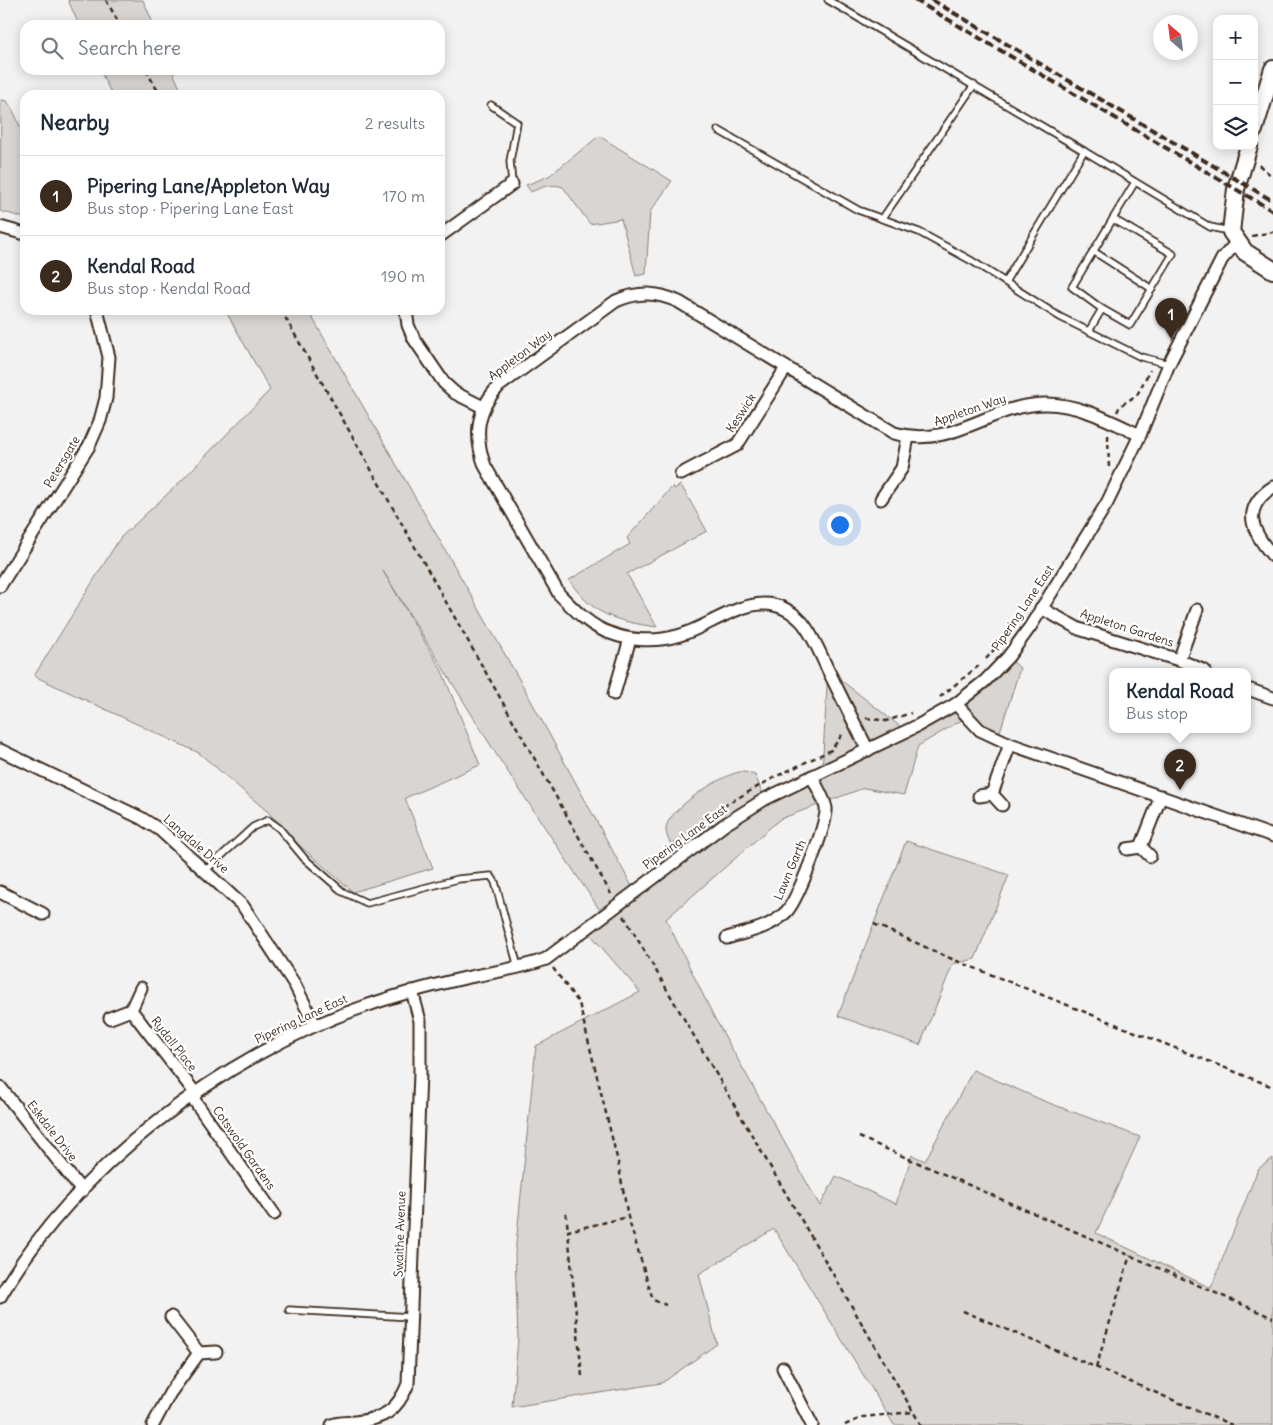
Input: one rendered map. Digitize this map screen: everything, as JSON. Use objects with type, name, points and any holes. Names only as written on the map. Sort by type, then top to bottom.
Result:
[{"type":"street","points":[[1258,117],[1273,69]]},
{"type":"street","points":[[1248,150],[1236,189],[1234,237],[1245,252],[1273,270]]},
{"type":"street","points":[[445,232],[512,184]]},
{"type":"street","points":[[0,227],[20,233]]},
{"type":"street","name":"Pipering Lane East","points":[[0,1297],[35,1244],[60,1212],[124,1149],[194,1095],[259,1053],[315,1025],[362,1007],[412,992],[546,959],[724,825],[765,799],[868,750],[956,704],[985,681],[1008,657],[1107,503],[1140,435],[1169,364],[1234,237]]},
{"type":"street","name":"Appleton Way","points":[[868,750],[815,644],[802,623],[791,613],[780,607],[769,604],[752,604],[675,636],[654,640],[630,639],[609,633],[591,623],[559,594],[485,466],[479,450],[477,434],[483,407],[499,386],[616,301],[629,295],[645,293],[662,294],[679,302],[894,433],[908,437],[941,436],[995,414],[1045,404],[1086,411],[1140,435]]},
{"type":"street","name":"Petersgate","points":[[0,586],[90,446],[100,421],[106,398],[109,357],[97,315]]},
{"type":"street","points":[[407,315],[408,325],[414,339],[444,383],[455,393],[483,407]]},
{"type":"street","name":"Keswick","points":[[681,474],[737,445],[786,368]]},
{"type":"street","points":[[881,499],[902,468],[908,437]]},
{"type":"street","points":[[1273,487],[1256,501],[1252,511],[1252,522],[1265,548],[1273,556]]},
{"type":"street","name":"Appleton Gardens","points":[[1041,608],[1079,629],[1179,660],[1199,668]]},
{"type":"street","name":"Appleton Gardens","points":[[1179,660],[1196,610]]},
{"type":"street","points":[[614,694],[630,639]]},
{"type":"street","points":[[1251,689],[1273,698]]},
{"type":"street","points":[[956,704],[980,730],[1010,744],[1273,836]]},
{"type":"street","points":[[992,794],[1010,744]]},
{"type":"street","name":"Langdale Drive","points":[[0,750],[140,818],[160,830],[206,870],[243,906],[295,985],[315,1025]]},
{"type":"street","name":"Lawn Garth","points":[[727,938],[775,921],[787,912],[795,897],[824,824],[826,808],[812,776]]},
{"type":"street","points":[[979,796],[992,794]]},
{"type":"street","points":[[992,794],[1002,805]]},
{"type":"street","points":[[1141,847],[1161,796]]},
{"type":"street","points":[[1127,849],[1141,847]]},
{"type":"street","points":[[1141,847],[1150,856]]},
{"type":"street","points":[[0,892],[42,914]]},
{"type":"street","points":[[110,1018],[131,1010],[141,988]]},
{"type":"street","name":"Swaithe Avenue","points":[[332,1425],[367,1421],[389,1413],[401,1400],[408,1384],[420,1073],[420,1021],[412,992]]},
{"type":"street","name":"Rydall Place","points":[[131,1010],[194,1095]]},
{"type":"street","name":"Eskdale Drive","points":[[0,1087],[82,1191]]},
{"type":"street","name":"Cotswold Gardens","points":[[194,1095],[274,1214]]},
{"type":"street","points":[[172,1317],[198,1353]]},
{"type":"street","points":[[198,1353],[216,1352]]},
{"type":"street","points":[[153,1425],[170,1393],[198,1353]]},
{"type":"street","points":[[783,1368],[808,1424]]},
{"type":"lane","points":[[828,0],[974,85],[1210,227],[1234,237]]},
{"type":"lane","points":[[882,219],[974,85]]},
{"type":"lane","points":[[491,105],[517,123],[510,161],[512,184]]},
{"type":"lane","points":[[718,130],[858,210],[919,232],[1005,282],[1060,317],[1141,357],[1169,364]]},
{"type":"lane","points":[[1005,282],[1084,151]]},
{"type":"lane","points":[[1113,218],[1173,254],[1130,325],[1102,309],[1072,287],[1093,251],[1113,218],[1135,182]]},
{"type":"lane","points":[[1093,251],[1152,289]]},
{"type":"lane","points":[[1089,331],[1102,309]]},
{"type":"lane","points":[[206,870],[253,827],[268,820],[278,828],[304,858],[343,892],[367,902],[458,879],[491,876],[518,967]]},
{"type":"lane","points":[[289,1310],[411,1317]]},
{"type":"path","points":[[106,0],[117,20]]},
{"type":"path","points":[[149,75],[157,90]]},
{"type":"path","points":[[284,315],[617,904],[921,1425]]},
{"type":"path","points":[[1109,475],[1108,426],[1120,406],[1137,395],[1155,361]]},
{"type":"path","points":[[933,701],[983,662],[1013,626]]},
{"type":"path","points":[[670,848],[720,808],[775,777],[831,750],[843,732],[855,724],[868,717],[886,721],[913,712]]},
{"type":"path","points":[[874,924],[961,962],[1273,1087]]},
{"type":"path","points":[[546,959],[579,1003],[618,1162],[628,1217],[653,1300],[666,1305]]},
{"type":"path","points":[[859,1137],[1273,1318]]},
{"type":"path","points":[[566,1213],[582,1376]]},
{"type":"path","points":[[568,1231],[628,1217]]},
{"type":"path","points":[[1096,1368],[1130,1255]]},
{"type":"path","points":[[962,1311],[1232,1425]]},
{"type":"path","points":[[845,1425],[863,1417],[914,1412]]},
{"type":"shaded area","points":[[68,0],[143,0],[152,20],[77,20]]},
{"type":"shaded area","points":[[102,75],[174,75],[181,90],[110,90]]},
{"type":"shaded area","points":[[1,100],[7,101],[15,114],[20,128],[20,217],[0,211]]},
{"type":"shaded area","points":[[599,136],[672,181],[650,212],[646,274],[636,276],[621,219],[590,224],[563,187],[543,187],[531,192],[526,185],[549,176]]},
{"type":"shaded area","points":[[228,315],[311,315],[523,686],[634,890],[679,858],[667,837],[668,822],[674,813],[695,795],[720,780],[739,772],[745,772],[755,775],[765,799],[822,771],[828,670],[906,731],[956,704],[1008,657],[1020,668],[998,738],[967,717],[918,746],[904,795],[864,788],[780,819],[666,919],[713,1015],[820,1206],[836,1176],[896,1204],[912,1155],[925,1161],[973,1070],[1044,1101],[1140,1137],[1096,1233],[1211,1288],[1258,1169],[1273,1158],[1273,1425],[894,1425],[774,1229],[699,1274],[717,1344],[662,1383],[512,1407],[518,1339],[515,1254],[536,1046],[640,992],[585,928],[603,915],[498,757],[383,571],[442,671],[480,765],[405,798],[433,868],[353,892],[300,846],[268,812],[199,753],[34,676],[120,538],[177,485],[270,390]]},
{"type":"shaded area","points":[[681,485],[707,531],[627,574],[657,627],[617,619],[587,602],[569,580],[630,544],[627,538],[673,486],[674,489]]},
{"type":"shaded area","points":[[906,841],[1009,875],[975,959],[953,964],[920,1045],[838,1016]]},
{"type":"railway","points":[[915,0],[1273,211]]},
{"type":"railway","points":[[932,0],[1273,201]]},
{"type":"place","name":"Pipering Lane/Appleton Way","points":[[1171,339]]},
{"type":"place","name":"Kendal Road","points":[[1180,790]]}]
